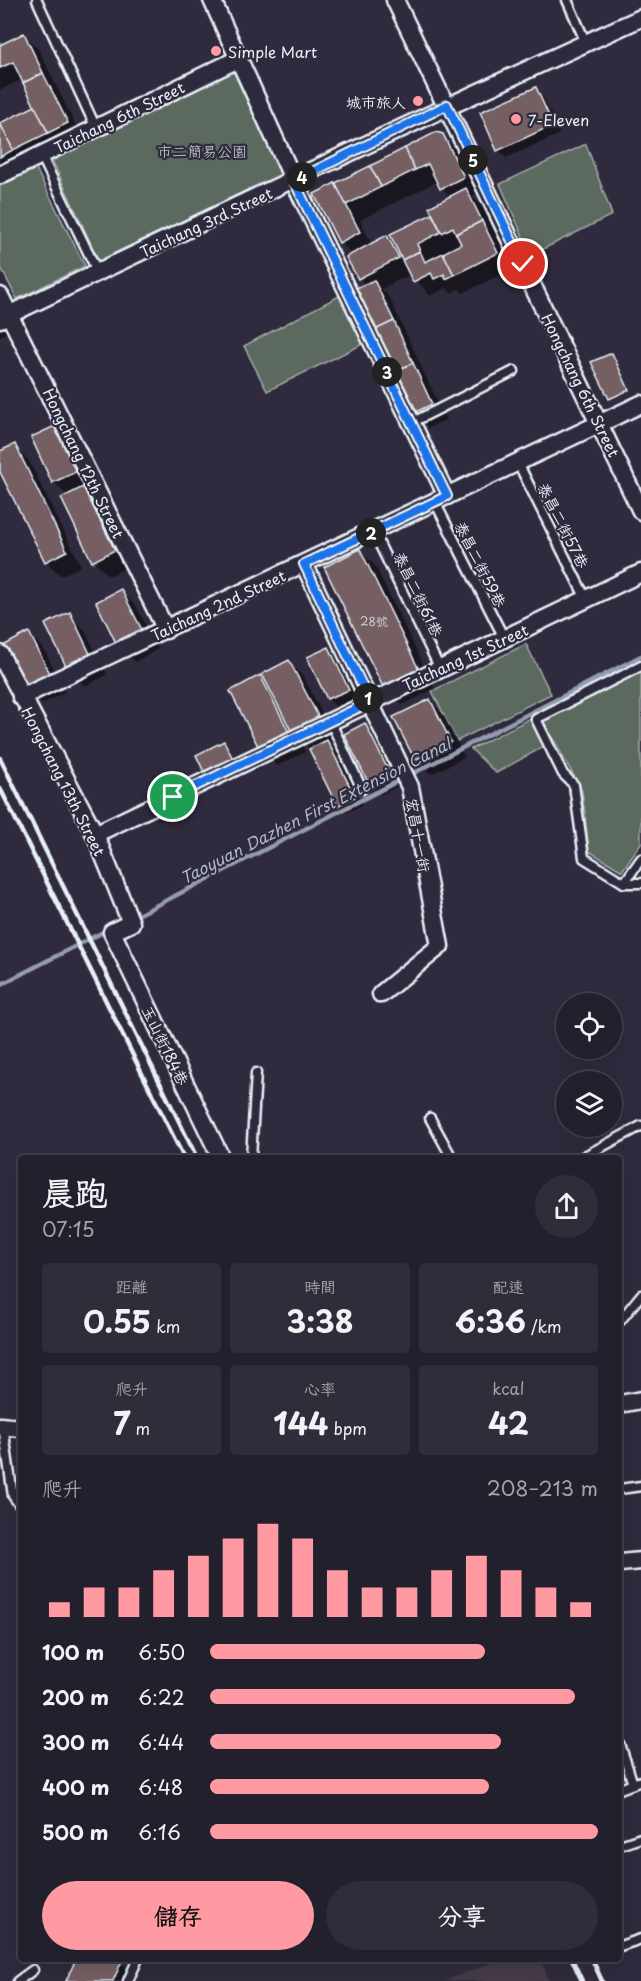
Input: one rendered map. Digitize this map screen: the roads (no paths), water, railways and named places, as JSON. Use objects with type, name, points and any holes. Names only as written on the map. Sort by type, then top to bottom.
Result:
[{"type":"street","points":[[212,0],[294,181],[411,423],[441,499]]},
{"type":"street","name":"Hongchang 6th Street","points":[[394,0],[447,105],[641,511]]},
{"type":"street","name":"Taichang 3rd Street","points":[[5,317],[294,181],[447,105],[641,18]]},
{"type":"street","name":"Taichang 6th Street","points":[[0,175],[238,59]]},
{"type":"street","name":"Hongchang 12th Street","points":[[0,296],[5,317],[166,630]]},
{"type":"street","name":"Taichang 2nd Street","points":[[21,697],[518,462],[640,407]]},
{"type":"street","name":"宏昌十一街","points":[[304,564],[406,778],[440,946],[381,993]]},
{"type":"street","name":"Taichang 1st Street","points":[[95,834],[641,573]]},
{"type":"street","name":"Hongchang 13th Street","points":[[0,654],[95,834],[129,918],[112,932]]},
{"type":"street","name":"玉山街184巷","points":[[112,932],[220,1155]]},
{"type":"street","points":[[622,1404],[641,1400]]},
{"type":"street","points":[[2,1426],[18,1428]]},
{"type":"street","points":[[622,1563],[641,1561]]},
{"type":"lane","points":[[37,0],[96,128]]},
{"type":"lane","points":[[567,0],[586,43]]},
{"type":"lane","points":[[41,155],[99,273]]},
{"type":"lane","points":[[411,423],[514,371]]},
{"type":"lane","name":"泰昌二街57巷","points":[[518,462],[586,599]]},
{"type":"lane","name":"泰昌二街59巷","points":[[441,499],[504,638]]},
{"type":"lane","name":"泰昌二街61巷","points":[[373,531],[440,669]]},
{"type":"lane","points":[[641,666],[536,719],[563,774],[574,785],[584,858],[624,883],[641,883]]},
{"type":"lane","points":[[330,721],[362,789]]},
{"type":"lane","points":[[624,883],[641,859]]},
{"type":"lane","points":[[251,1155],[256,1073]]},
{"type":"lane","points":[[430,1118],[450,1155]]},
{"type":"lane","points":[[587,1155],[641,1126]]},
{"type":"lane","points":[[622,1318],[641,1294]]},
{"type":"lane","points":[[2,1426],[13,1496],[18,1503]]},
{"type":"lane","points":[[622,1489],[641,1486]]},
{"type":"lane","points":[[622,1749],[637,1783],[622,1788]]},
{"type":"lane","points":[[622,1844],[641,1838]]},
{"type":"lane","points":[[622,1945],[641,1939]]},
{"type":"lane","points":[[128,1981],[137,1962]]},
{"type":"lane","points":[[18,1981],[33,1970]]},
{"type":"waterway","name":"Taoyuan Dazhen First Extension Canal","points":[[134,917],[641,656]]},
{"type":"waterway","name":"Taoyuan Dazhen First Extension Canal","points":[[0,985],[107,930]]},
{"type":"railway","points":[[0,758],[196,1155]]},
{"type":"railway","points":[[0,788],[183,1155]]},
{"type":"railway","points":[[573,1962],[582,1981]]},
{"type":"railway","points":[[593,1962],[602,1981]]},
{"type":"place","name":"Simple Mart","points":[[216,51]]},
{"type":"place","name":"城市旅人","points":[[418,101]]},
{"type":"place","name":"7-Eleven","points":[[516,119]]},
{"type":"park label","name":"市二簡易公園","points":[[202,150]]}]
